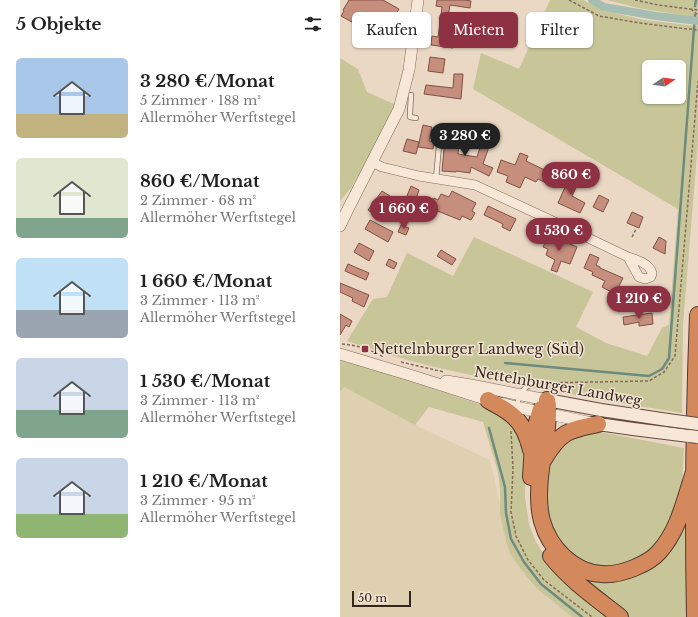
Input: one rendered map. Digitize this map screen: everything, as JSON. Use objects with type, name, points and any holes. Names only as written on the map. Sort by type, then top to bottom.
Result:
[{"type":"highway","points":[[695,617],[694,472],[698,315]]},
{"type":"highway","points":[[488,400],[512,414],[520,423],[537,456],[540,512],[549,538],[560,554],[582,569],[601,574],[613,574],[626,572],[649,561],[667,543],[680,515],[694,472]]},
{"type":"highway","points":[[545,409],[547,427],[537,456],[531,501],[533,520],[538,537],[561,568],[620,617]]},
{"type":"highway","points":[[537,456],[551,448],[560,437],[575,429],[598,424]]},
{"type":"main road","name":"Nettelnburger Landweg","points":[[545,409],[601,410],[698,424]]},
{"type":"main road","name":"Nettelnburger Landweg","points":[[598,424],[698,437]]},
{"type":"street","points":[[340,226],[400,109],[409,70],[418,0]]},
{"type":"street","points":[[372,162],[382,167],[419,176],[475,186],[628,257]]},
{"type":"street","name":"Nettelnburger Landweg","points":[[340,354],[488,400]]},
{"type":"street","name":"Nettelnburger Landweg","points":[[413,376],[471,385],[520,395],[545,409],[598,424]]},
{"type":"street","name":"Nettelnburger Landweg","points":[[512,414],[545,409]]},
{"type":"lane","points":[[411,95],[410,116],[416,118]]},
{"type":"lane","points":[[436,179],[440,134]]},
{"type":"lane","points":[[512,414],[520,395],[526,386],[534,383]]},
{"type":"path","points":[[569,0],[599,16],[640,23],[694,29],[698,31]]},
{"type":"path","points":[[635,0],[658,5],[698,10]]},
{"type":"path","points":[[691,10],[698,15]]},
{"type":"path","points":[[534,383],[649,381],[664,372],[675,356],[698,81]]},
{"type":"path","points":[[383,205],[390,209]]},
{"type":"path","points":[[632,237],[636,229]]},
{"type":"path","points":[[512,414],[512,512],[516,536],[528,560],[544,580],[592,617]]},
{"type":"shaded area","points":[[550,0],[583,0],[604,11],[645,20],[695,26],[698,25],[698,142],[683,325],[682,413],[489,379],[416,362],[347,341],[373,299],[387,297],[407,253],[453,276],[474,237],[593,292],[576,327],[606,343],[647,356],[662,328],[669,325],[678,209],[473,89],[481,53],[519,69],[528,48],[593,48],[593,12],[545,12]]},
{"type":"shaded area","points":[[607,0],[698,0],[698,18],[638,8]]},
{"type":"shaded area","points":[[340,58],[358,69],[367,92],[396,105],[383,132],[351,188],[340,201]]},
{"type":"shaded area","points":[[340,358],[482,405],[498,412],[512,422],[526,451],[525,498],[529,524],[536,542],[546,558],[612,617],[572,617],[537,589],[510,554],[500,514],[498,472],[483,422],[429,407],[415,425],[344,387],[340,392]]},
{"type":"shaded area","points":[[344,387],[415,425],[490,460],[506,541],[510,554],[537,589],[572,617],[340,617],[340,392]]},
{"type":"shaded area","points":[[590,430],[684,448],[682,488],[664,541],[636,564],[592,568],[559,546],[543,498],[549,456],[561,441]]},
{"type":"shaded area","points":[[687,509],[688,617],[625,617],[592,590],[579,571],[627,576]]},
{"type":"building","points":[[349,0],[383,0],[399,9],[397,12],[352,12],[352,22],[341,16],[344,11],[343,10]]},
{"type":"building","points":[[437,0],[471,1],[470,8],[450,5],[449,12],[441,12],[442,7],[436,6]]},
{"type":"building","points":[[439,30],[439,46],[431,45],[432,36],[438,37]]},
{"type":"building","points":[[430,57],[445,59],[443,73],[428,71]]},
{"type":"building","points":[[454,74],[463,74],[461,99],[424,94],[426,85],[453,88]]},
{"type":"building","points":[[423,125],[432,127],[429,141],[434,142],[433,149],[418,147]]},
{"type":"building","points":[[484,135],[492,138],[483,164],[493,168],[489,176],[471,167],[470,173],[442,171],[445,137],[459,138],[458,154],[477,157]]},
{"type":"building","points":[[407,139],[419,142],[416,154],[403,151]]},
{"type":"building","points":[[520,153],[528,156],[526,161],[553,174],[548,184],[538,179],[536,182],[525,177],[520,188],[506,182],[508,176],[497,172],[501,160],[515,165]]},
{"type":"building","points":[[567,176],[579,181],[572,196],[585,203],[580,213],[558,203],[566,185],[564,184]]},
{"type":"building","points":[[411,186],[419,190],[412,212],[402,208]]},
{"type":"building","points":[[382,191],[390,196],[377,216],[368,210]]},
{"type":"building","points":[[452,191],[476,203],[472,211],[475,213],[471,220],[462,216],[460,220],[430,208],[434,198],[438,200],[441,194],[449,197]]},
{"type":"building","points":[[599,195],[609,200],[603,212],[593,207]]},
{"type":"building","points":[[488,206],[516,219],[510,231],[502,227],[503,224],[484,215]]},
{"type":"building","points":[[632,212],[643,217],[639,228],[627,223]]},
{"type":"building","points":[[370,220],[393,232],[388,242],[365,229]]},
{"type":"building","points":[[401,225],[409,228],[406,235],[398,232]]},
{"type":"building","points":[[549,235],[577,247],[570,264],[561,261],[557,272],[551,270],[555,260],[546,255],[548,249],[543,247]]},
{"type":"building","points":[[659,237],[666,241],[665,254],[653,248]]},
{"type":"building","points":[[359,243],[374,251],[369,261],[354,252]]},
{"type":"building","points":[[441,250],[456,259],[452,265],[437,256]]},
{"type":"building","points":[[590,254],[599,258],[596,265],[600,268],[623,278],[615,294],[602,287],[605,281],[592,275],[593,272],[584,268]]},
{"type":"building","points":[[389,259],[397,263],[394,269],[386,265]]},
{"type":"building","points":[[348,264],[369,273],[366,280],[345,271]]},
{"type":"building","points":[[340,283],[369,295],[364,307],[352,301],[353,298],[340,292]]},
{"type":"building","points":[[652,313],[653,324],[639,326],[639,322],[624,325],[623,317]]},
{"type":"building","points":[[340,314],[352,321],[349,327],[346,325],[340,335]]},
{"type":"waterway","points":[[592,0],[604,7],[656,16],[698,21]]},
{"type":"waterway","points":[[695,6],[696,0]]},
{"type":"waterway","points":[[505,363],[649,376],[662,369],[669,358],[695,15]]},
{"type":"waterway","points":[[489,428],[505,487],[506,513],[511,539],[524,562],[541,584],[582,617]]},
{"type":"place","name":"Nettelnburger Landweg (Süd)","points":[[365,349]]}]
